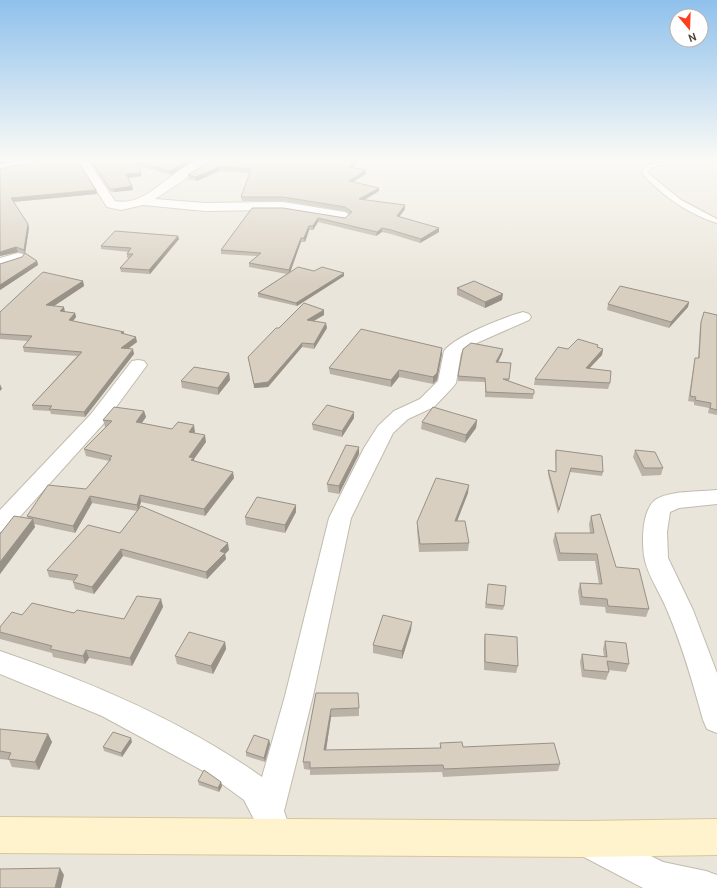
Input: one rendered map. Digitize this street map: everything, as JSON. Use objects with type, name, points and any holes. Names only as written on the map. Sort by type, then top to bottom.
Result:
[{"type":"main road","points":[[0,835],[272,824],[586,839],[717,836]]},
{"type":"street","points":[[109,202],[110,204],[122,206],[136,202]]},
{"type":"street","points":[[157,202],[206,207],[283,206],[345,216]]},
{"type":"street","points":[[0,263],[18,257]]},
{"type":"street","points":[[272,824],[299,696],[340,518],[374,448],[385,430],[401,415],[427,403],[447,383],[452,363],[452,351],[464,342],[523,317]]},
{"type":"street","points":[[0,524],[98,418],[138,365]]},
{"type":"street","points":[[717,497],[667,503],[660,507],[657,514],[656,541],[656,556],[680,609],[706,676],[717,720]]},
{"type":"street","points":[[0,662],[112,707],[218,763],[255,790],[272,824]]},
{"type":"street","points":[[586,839],[659,878],[706,888]]},
{"type":"lane","points":[[681,202],[698,214],[717,221]]},
{"type":"shaded area","points":[[0,202],[717,202],[717,888],[0,888]]},
{"type":"building","points":[[0,202],[14,202],[28,224],[24,250],[16,247],[0,252]]},
{"type":"building","points":[[317,202],[385,202],[405,205],[397,216],[439,228],[421,239],[382,228],[377,232],[318,218],[313,226],[309,226],[304,238],[301,238],[289,270],[249,263],[261,253],[221,250],[252,208],[283,208],[345,218],[352,212],[345,207]]},
{"type":"building","points":[[115,231],[178,236],[149,270],[120,268],[133,254],[127,254],[131,248],[101,246]]},
{"type":"building","points":[[25,253],[37,261],[0,285],[0,264],[22,257]]},
{"type":"building","points":[[298,267],[314,271],[322,267],[344,273],[296,303],[258,293]]},
{"type":"building","points":[[43,272],[83,281],[46,305],[64,307],[60,311],[75,313],[69,320],[124,332],[121,333],[136,337],[121,348],[133,349],[84,412],[49,409],[52,406],[32,405],[82,352],[23,347],[32,336],[0,334],[0,312]]},
{"type":"building","points":[[474,281],[503,294],[485,302],[457,288]]},
{"type":"building","points":[[620,286],[689,302],[671,322],[608,304]]},
{"type":"building","points":[[304,303],[324,310],[307,320],[326,323],[314,344],[302,343],[268,382],[254,384],[248,357],[276,328],[279,328]]},
{"type":"building","points":[[704,312],[717,315],[717,410],[710,408],[711,403],[695,400],[696,397],[690,396],[695,358],[699,358],[701,322]]},
{"type":"building","points":[[361,329],[442,348],[437,373],[433,377],[399,370],[391,380],[329,368]]},
{"type":"building","points":[[578,339],[598,345],[597,347],[603,349],[586,368],[611,371],[610,383],[535,379],[558,347],[568,349]]},
{"type":"building","points":[[471,343],[503,349],[496,362],[511,363],[509,379],[503,379],[534,390],[534,394],[486,392],[485,378],[458,376],[463,349]]},
{"type":"building","points":[[194,367],[229,373],[218,388],[181,381]]},
{"type":"building","points":[[327,405],[354,412],[342,431],[312,424]]},
{"type":"building","points":[[114,407],[144,411],[136,422],[172,429],[178,422],[194,425],[189,432],[205,435],[189,457],[194,458],[191,460],[233,472],[204,509],[140,495],[137,505],[90,496],[73,526],[27,516],[48,485],[86,489],[111,459],[109,459],[112,456],[84,449],[112,421],[103,420]]},
{"type":"building","points":[[433,407],[477,420],[466,435],[422,422]]},
{"type":"building","points":[[346,445],[359,447],[339,486],[327,484]]},
{"type":"building","points":[[556,450],[602,456],[603,472],[571,468],[559,510],[548,470],[556,472]]},
{"type":"building","points":[[635,450],[655,452],[663,468],[644,468]]},
{"type":"building","points":[[436,478],[469,485],[455,521],[465,521],[469,543],[420,544],[417,522]]},
{"type":"building","points":[[257,497],[296,505],[285,525],[245,517]]},
{"type":"building","points":[[141,506],[228,543],[220,551],[225,553],[206,572],[121,549],[92,587],[73,582],[78,575],[47,570],[88,525],[120,533]]},
{"type":"building","points":[[600,514],[616,567],[639,569],[649,609],[608,606],[607,599],[582,597],[580,583],[602,584],[597,554],[560,553],[555,533],[594,533],[591,516]]},
{"type":"building","points":[[14,516],[33,519],[0,562],[0,534]]},
{"type":"building","points":[[488,584],[506,586],[504,606],[486,604]]},
{"type":"building","points":[[137,596],[161,599],[130,658],[86,650],[83,656],[50,649],[52,646],[0,632],[0,627],[12,612],[22,615],[32,603],[74,613],[77,610],[124,619]]},
{"type":"building","points":[[383,615],[412,622],[402,651],[373,645]]},
{"type":"building","points":[[189,632],[225,642],[211,666],[175,656]]},
{"type":"building","points":[[485,634],[517,637],[518,666],[485,662]]},
{"type":"building","points":[[605,641],[626,643],[629,664],[607,661],[609,672],[584,670],[582,654],[607,657]]},
{"type":"building","points":[[316,693],[358,693],[359,708],[331,709],[324,750],[441,748],[440,743],[462,742],[463,747],[554,743],[560,764],[444,769],[443,765],[310,768],[310,762],[303,762]]},
{"type":"building","points":[[0,729],[48,734],[35,762],[8,759],[11,753],[0,751]]},
{"type":"building","points":[[113,732],[131,738],[121,753],[103,747]]},
{"type":"building","points":[[254,735],[269,740],[264,758],[246,752]]},
{"type":"building","points":[[204,770],[221,782],[218,788],[198,781]]},
{"type":"building","points":[[60,868],[55,888],[0,888],[0,869]]}]
